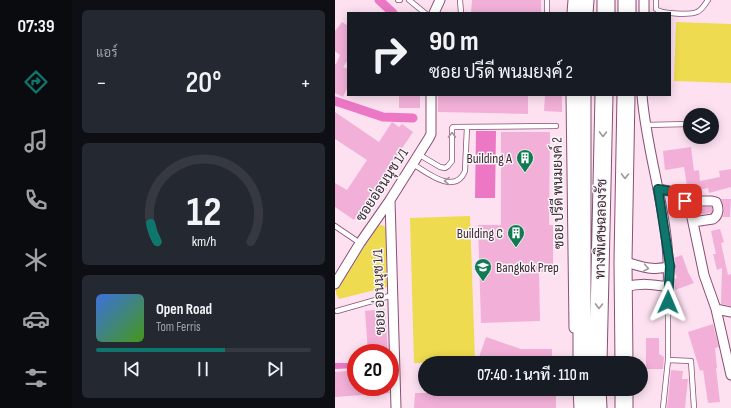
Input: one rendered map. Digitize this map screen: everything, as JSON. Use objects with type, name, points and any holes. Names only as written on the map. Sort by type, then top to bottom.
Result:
[{"type":"highway","points":[[584,12],[585,0]]},
{"type":"highway","points":[[606,0],[606,12]]},
{"type":"highway","points":[[627,0],[627,12]]},
{"type":"highway","name":"ทางพิเศษฉลองรัช","points":[[582,96],[582,356]]},
{"type":"highway","name":"ทางพิเศษฉลองรัช","points":[[598,356],[604,96]]},
{"type":"highway","points":[[624,356],[623,261],[626,96]]},
{"type":"highway","points":[[582,396],[583,408]]},
{"type":"highway","points":[[598,396],[599,408]]},
{"type":"highway","points":[[624,396],[624,408]]},
{"type":"street","points":[[432,12],[440,0]]},
{"type":"street","points":[[572,12],[573,0]]},
{"type":"street","points":[[644,0],[644,12]]},
{"type":"street","name":"ซอยอ่อนนุช 1/1","points":[[335,284],[429,138],[431,134],[431,96]]},
{"type":"street","name":"ซอย ปรีดี พนมยงค์ 2","points":[[571,96],[574,356]]},
{"type":"street","points":[[624,287],[641,284],[654,284],[668,287],[670,266],[658,189],[645,125],[642,96]]},
{"type":"street","points":[[658,189],[675,192],[685,201],[691,213],[704,275],[716,309],[731,375]]},
{"type":"street","name":"ซอย อ่อนนุช 1/1","points":[[390,200],[396,408]]},
{"type":"street","points":[[685,201],[712,201],[716,202],[718,205],[718,214],[713,219],[693,222]]},
{"type":"street","points":[[623,261],[652,269],[661,269],[670,266]]},
{"type":"street","points":[[716,309],[731,312]]},
{"type":"street","points":[[575,396],[575,408]]},
{"type":"lane","points":[[409,0],[429,12]]},
{"type":"lane","points":[[460,0],[461,12]]},
{"type":"lane","points":[[547,0],[547,12]]},
{"type":"lane","points":[[656,0],[656,9],[660,12]]},
{"type":"lane","points":[[671,12],[691,13],[701,10],[708,0]]},
{"type":"lane","points":[[645,125],[683,124]]},
{"type":"lane","points":[[418,154],[440,167],[445,168],[448,166],[452,161],[452,127],[556,126]]},
{"type":"lane","points":[[412,164],[438,180],[447,182],[459,180],[465,171],[467,127]]},
{"type":"lane","points":[[335,226],[360,243]]},
{"type":"lane","points":[[663,408],[668,360],[668,287]]},
{"type":"lane","points":[[337,311],[393,295]]},
{"type":"lane","points":[[668,360],[691,361],[694,408]]},
{"type":"shaded area","points":[[676,22],[731,24],[731,83],[674,81]]},
{"type":"shaded area","points":[[476,131],[496,131],[495,198],[475,198]]},
{"type":"shaded area","points":[[470,216],[475,356],[418,356],[418,363],[414,363],[410,218]]},
{"type":"shaded area","points":[[381,225],[386,229],[387,287],[339,299],[336,294],[336,290],[378,226]]},
{"type":"shaded area","points":[[335,363],[347,363],[347,368],[335,369]]},
{"type":"building","points":[[472,0],[541,0],[541,12],[471,12]]},
{"type":"building","points":[[342,22],[347,25],[347,61],[343,67],[347,69],[347,88],[343,97],[335,93],[335,64],[340,55],[335,51],[335,31]]},
{"type":"building","points":[[399,96],[420,96],[420,108],[399,108]]},
{"type":"building","points":[[438,96],[528,96],[528,114],[438,112]]},
{"type":"building","points":[[545,96],[562,96],[562,112],[544,111]]},
{"type":"building","points":[[335,112],[379,142],[392,122],[399,127],[402,124],[413,132],[354,220],[335,207],[335,183],[347,190],[367,160],[335,139]]},
{"type":"building","points":[[501,132],[550,132],[549,225],[553,225],[553,272],[539,272],[540,321],[481,323],[478,225],[501,225]]},
{"type":"building","points":[[691,147],[694,171],[699,170],[700,181],[720,177],[719,171],[731,169],[731,187],[709,193],[708,188],[688,192],[684,167],[665,170],[663,151]]},
{"type":"building","points":[[721,199],[731,199],[730,217],[723,217],[724,208]]},
{"type":"building","points":[[695,207],[712,207],[712,212],[698,215]]},
{"type":"building","points":[[720,229],[724,242],[721,243],[728,275],[731,274],[731,306],[721,304],[722,268],[717,270],[713,254],[716,254],[711,231]]},
{"type":"building","points":[[682,255],[694,283],[675,290],[674,279],[677,278],[674,270],[676,265],[674,258]]},
{"type":"building","points":[[385,309],[387,344],[367,344],[365,311]]},
{"type":"building","points":[[713,324],[719,347],[715,348],[720,402],[708,403],[703,370],[700,371],[688,332]]},
{"type":"building","points":[[486,337],[521,349],[552,349],[552,356],[479,356]]},
{"type":"building","points":[[646,338],[659,338],[659,354],[664,357],[663,369],[648,369],[648,356],[646,356]]},
{"type":"building","points":[[671,370],[683,371],[682,379],[688,379],[685,408],[667,408]]},
{"type":"building","points":[[347,371],[347,396],[349,396],[335,397],[335,372]]},
{"type":"building","points":[[415,393],[418,393],[418,396],[556,396],[556,408],[414,408]]},
{"type":"waterway","points":[[379,0],[392,12]]},
{"type":"waterway","points":[[335,101],[383,117],[413,118]]},
{"type":"place","name":"Building A","points":[[525,173]]},
{"type":"place","name":"Building C","points":[[516,248]]},
{"type":"place","name":"Bangkok Prep","points":[[483,282]]},
{"type":"route","points":[[668,302],[670,266],[658,189],[675,192],[685,201]]}]
